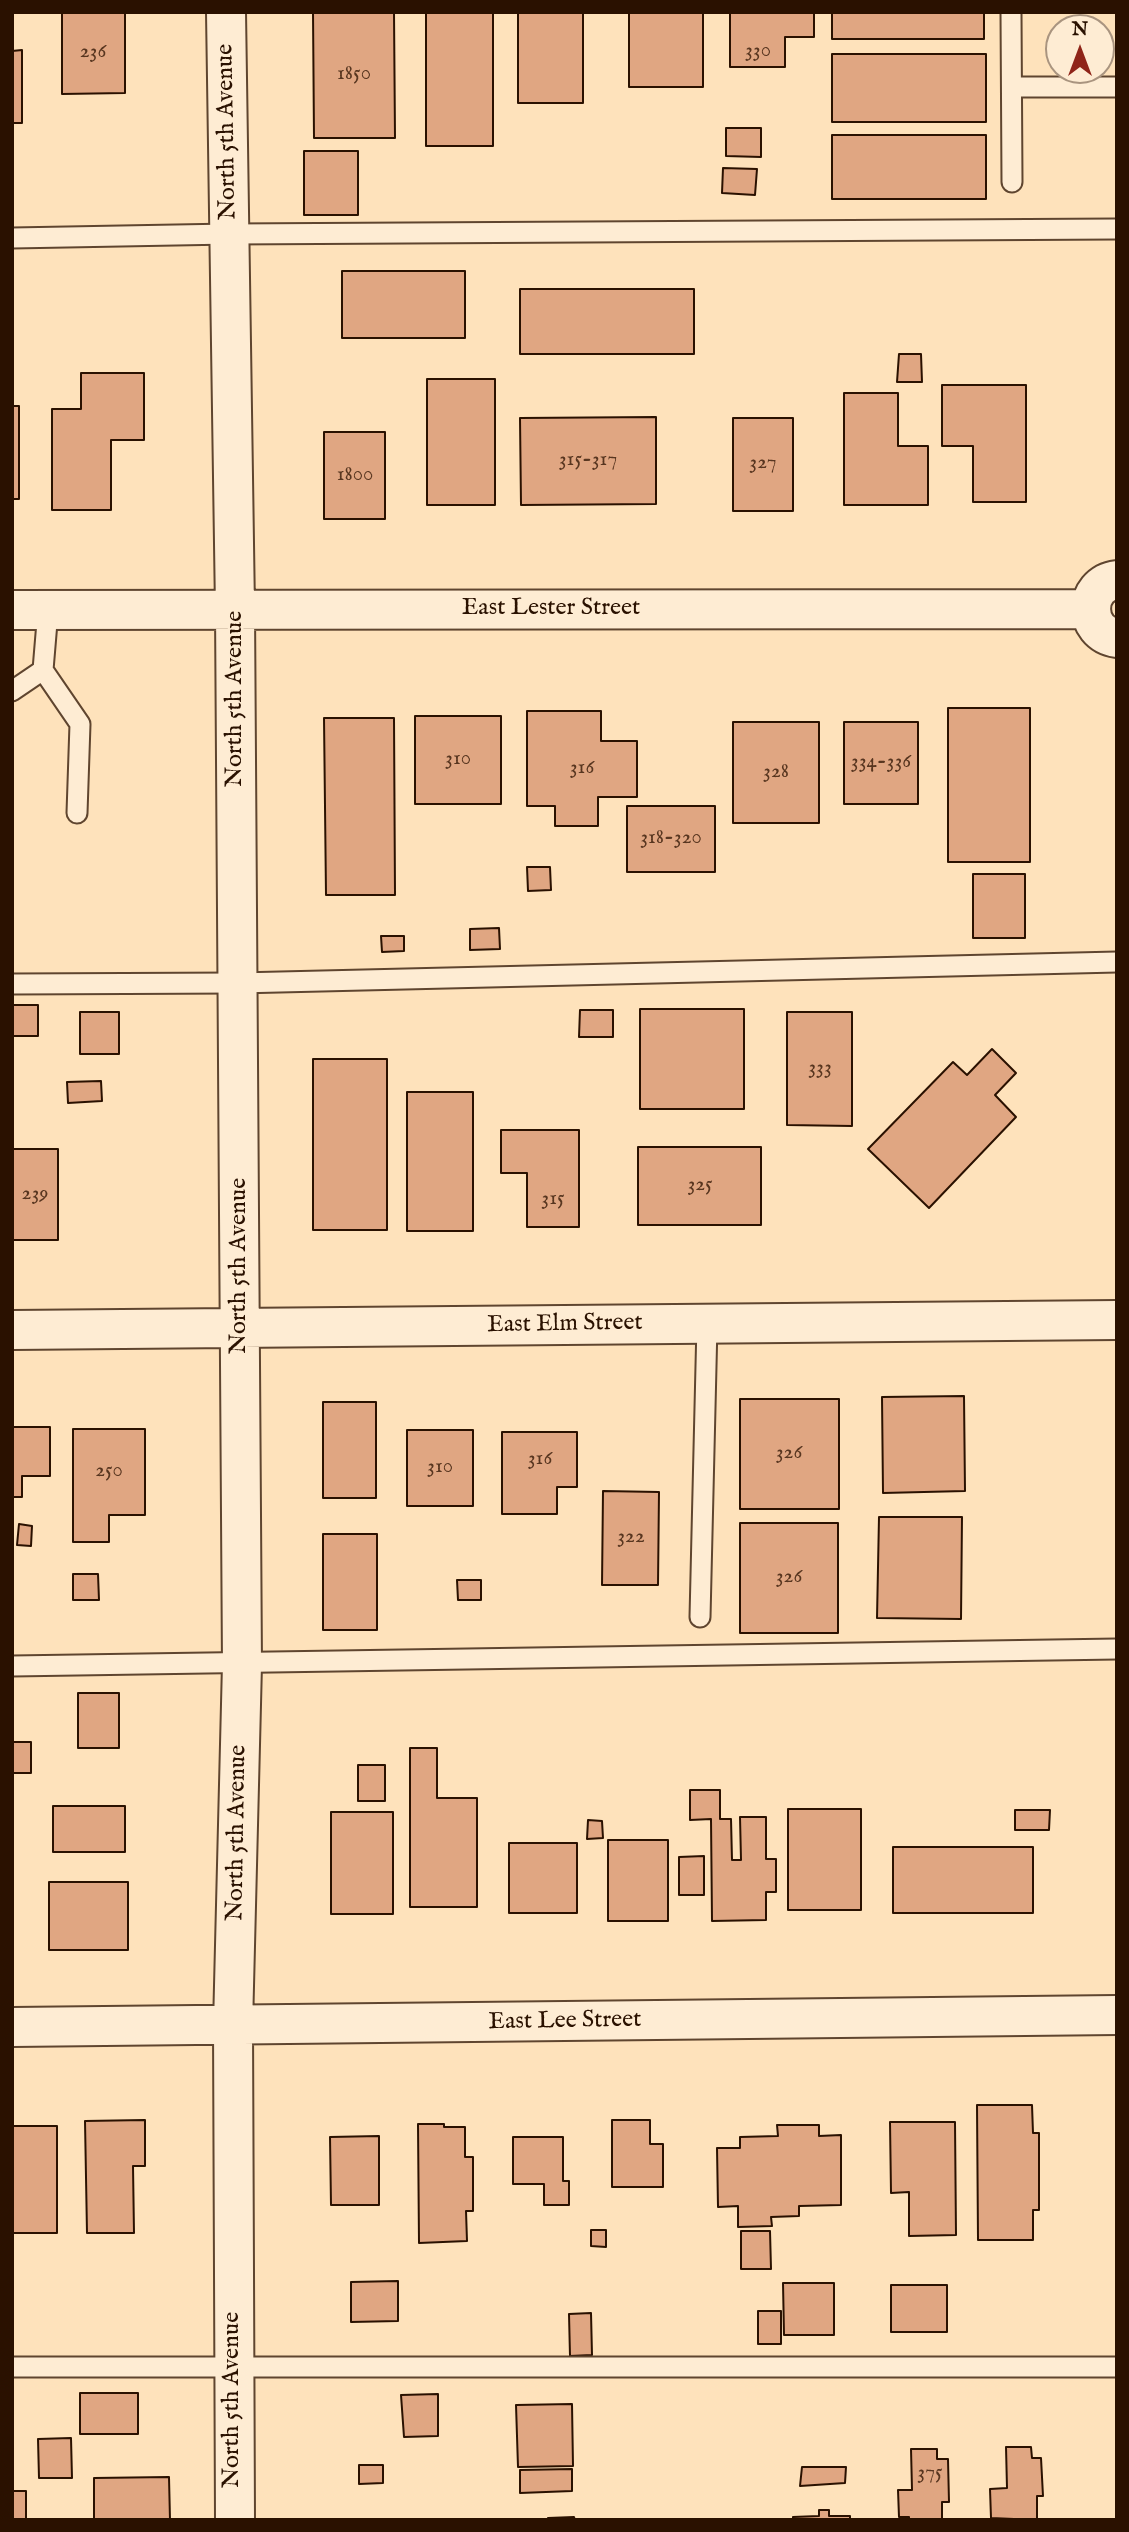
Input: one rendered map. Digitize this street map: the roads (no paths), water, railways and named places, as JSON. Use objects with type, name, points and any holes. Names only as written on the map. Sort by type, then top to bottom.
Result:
[{"type":"street","name":"North 5th Avenue","points":[[226,12],[235,609],[242,1664],[233,2026],[235,2520]]},
{"type":"street","points":[[1117,580],[1100,586],[1094,594],[1090,609],[1094,625],[1101,632],[1117,638]]},
{"type":"street","name":"East Lester Street","points":[[30,610],[1090,609]]},
{"type":"street","name":"East Elm Street","points":[[12,1330],[1117,1320]]},
{"type":"street","name":"East Lee Street","points":[[12,2027],[1117,2015]]},
{"type":"lane","points":[[1011,12],[1012,183]]},
{"type":"lane","points":[[1012,87],[1117,87]]},
{"type":"lane","points":[[12,238],[230,234],[1117,229]]},
{"type":"lane","points":[[30,610],[43,670],[80,724],[77,813]]},
{"type":"lane","points":[[12,691],[43,670]]},
{"type":"lane","points":[[12,984],[238,983],[1117,962]]},
{"type":"lane","points":[[700,1617],[706,1324]]},
{"type":"lane","points":[[12,1666],[1117,1649]]},
{"type":"lane","points":[[12,2367],[1117,2367]]}]
